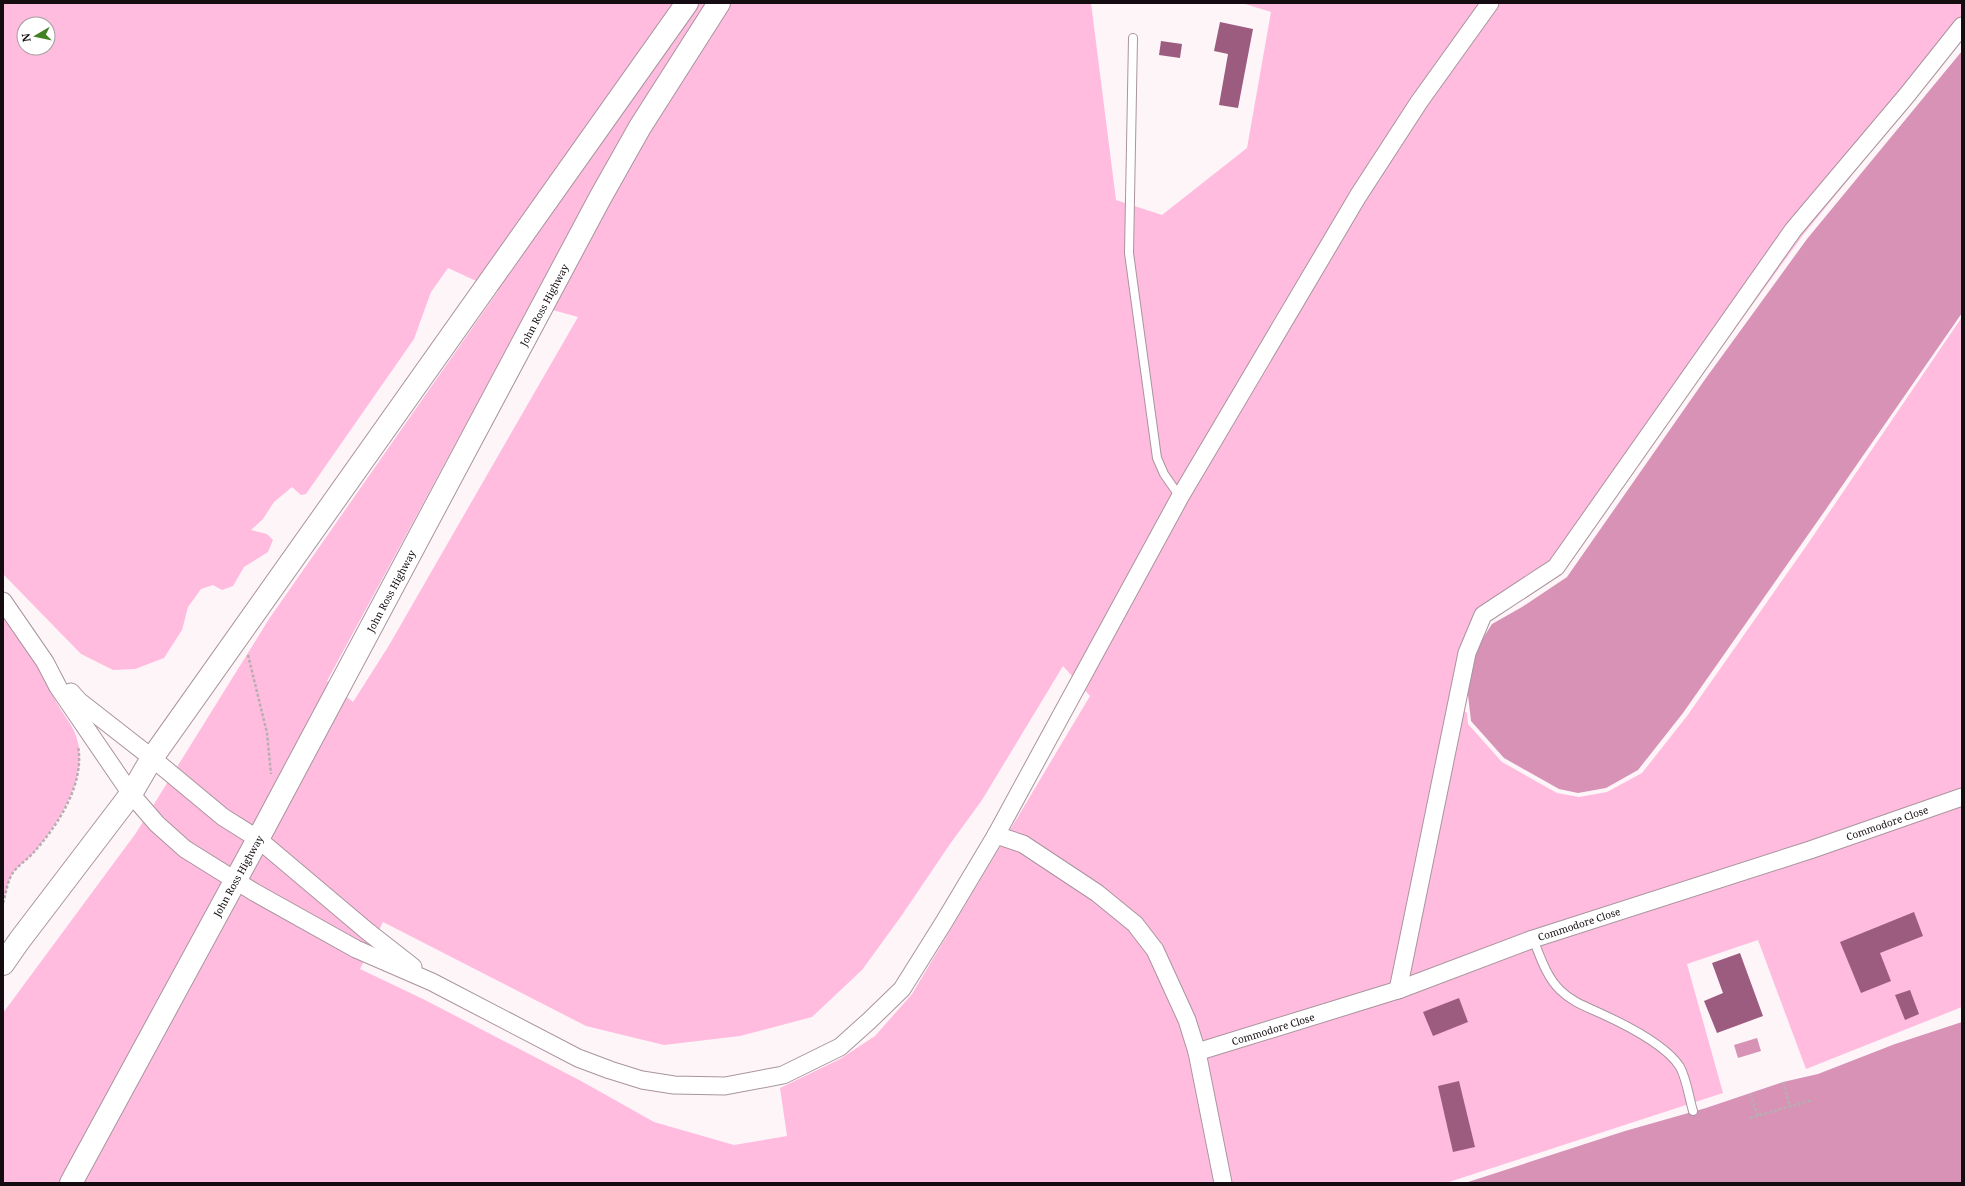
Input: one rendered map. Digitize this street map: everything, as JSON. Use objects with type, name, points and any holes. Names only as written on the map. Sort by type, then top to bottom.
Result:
[{"type":"main road","points":[[3,964],[131,794],[152,758],[687,3]]},
{"type":"main road","name":"John Ross Highway","points":[[71,1183],[258,839],[600,198],[640,127],[719,3]]},
{"type":"street","points":[[45,662],[58,687],[131,794],[157,824],[184,849],[236,879],[254,892],[356,949],[432,982],[578,1058],[610,1070],[642,1080],[674,1085],[725,1086],[783,1075],[840,1047],[902,989],[996,835],[1180,497],[1358,196],[1419,102],[1490,3]]},
{"type":"street","points":[[1398,990],[1467,653],[1482,615],[1556,567],[1793,230],[1907,95],[1962,26]]},
{"type":"street","points":[[3,601],[45,662],[79,701],[152,758],[223,817],[258,839],[366,931],[432,982]]},
{"type":"street","name":"Commodore Close","points":[[1197,1052],[1398,990],[1533,939],[1810,850],[1962,798]]},
{"type":"street","points":[[996,835],[1023,844],[1097,894],[1135,924],[1156,950],[1187,1020],[1197,1052],[1223,1183]]},
{"type":"lane","points":[[1133,38],[1128,253],[1157,458],[1164,474],[1180,497]]},
{"type":"lane","points":[[1533,939],[1548,974],[1559,989],[1572,1001],[1603,1014],[1662,1048],[1671,1056],[1680,1068],[1693,1111]]},
{"type":"path","points":[[242,632],[267,733],[271,779]]},
{"type":"path","points":[[3,903],[5,891],[13,873],[34,852],[55,823],[71,796],[78,777],[80,758],[76,739]]},
{"type":"path","points":[[1783,1082],[1790,1106]]},
{"type":"path","points":[[1750,1094],[1758,1116]]},
{"type":"path","points":[[1750,1118],[1812,1100]]},
{"type":"shaded area","points":[[3,3],[1091,3],[1116,200],[1162,215],[1247,148],[1271,12],[1242,3],[1962,3],[1962,40],[1803,235],[1702,374],[1564,572],[1520,602],[1490,618],[1464,640],[1445,717],[1417,852],[1399,963],[1461,709],[1467,713],[1468,724],[1502,762],[1557,793],[1579,797],[1607,792],[1642,773],[1687,716],[1807,545],[1962,317],[1962,1007],[1806,1069],[1758,940],[1687,964],[1723,1093],[1446,1183],[3,1183],[3,1013],[136,833],[269,619],[498,291],[448,268],[431,292],[414,339],[306,494],[301,495],[292,487],[274,502],[263,519],[251,530],[267,534],[273,540],[268,552],[244,567],[233,586],[222,590],[213,585],[201,589],[188,607],[182,630],[164,658],[135,669],[113,670],[81,654],[3,574]],"holes":[[[531,304],[578,317],[388,647],[353,702],[327,681]],[[1063,666],[1090,696],[912,994],[875,1036],[840,1059],[780,1088],[787,1136],[734,1145],[654,1122],[581,1081],[423,999],[360,969],[383,922],[586,1026],[664,1045],[740,1036],[812,1017],[862,970],[902,915],[982,800]]]},
{"type":"shaded area","points":[[1962,51],[1962,313],[1683,713],[1638,770],[1606,788],[1578,793],[1559,789],[1504,758],[1471,721],[1467,686],[1471,657],[1492,624],[1522,607],[1567,577],[1706,378],[1807,239]]},
{"type":"shaded area","points":[[3,601],[41,668],[41,673],[60,708],[71,724],[79,746],[79,763],[76,779],[63,812],[44,840],[12,874],[3,903]]},
{"type":"shaded area","points":[[1962,1022],[1962,1183],[1465,1183],[1625,1131],[1706,1108],[1783,1082],[1818,1074],[1895,1044]]},
{"type":"shaded area","points":[[1757,1038],[1761,1051],[1738,1058],[1734,1045]]},
{"type":"building","points":[[1220,22],[1253,29],[1238,108],[1219,105],[1228,54],[1214,51]]},
{"type":"building","points":[[1161,41],[1182,44],[1180,58],[1159,55]]},
{"type":"building","points":[[1914,912],[1923,936],[1880,953],[1891,981],[1861,993],[1840,942]]},
{"type":"building","points":[[1740,953],[1763,1016],[1717,1033],[1704,1001],[1723,993],[1712,963]]},
{"type":"building","points":[[1910,990],[1919,1014],[1905,1020],[1895,995]]},
{"type":"building","points":[[1459,998],[1468,1022],[1433,1036],[1423,1012]]},
{"type":"building","points":[[1459,1081],[1475,1147],[1453,1152],[1438,1086]]}]
